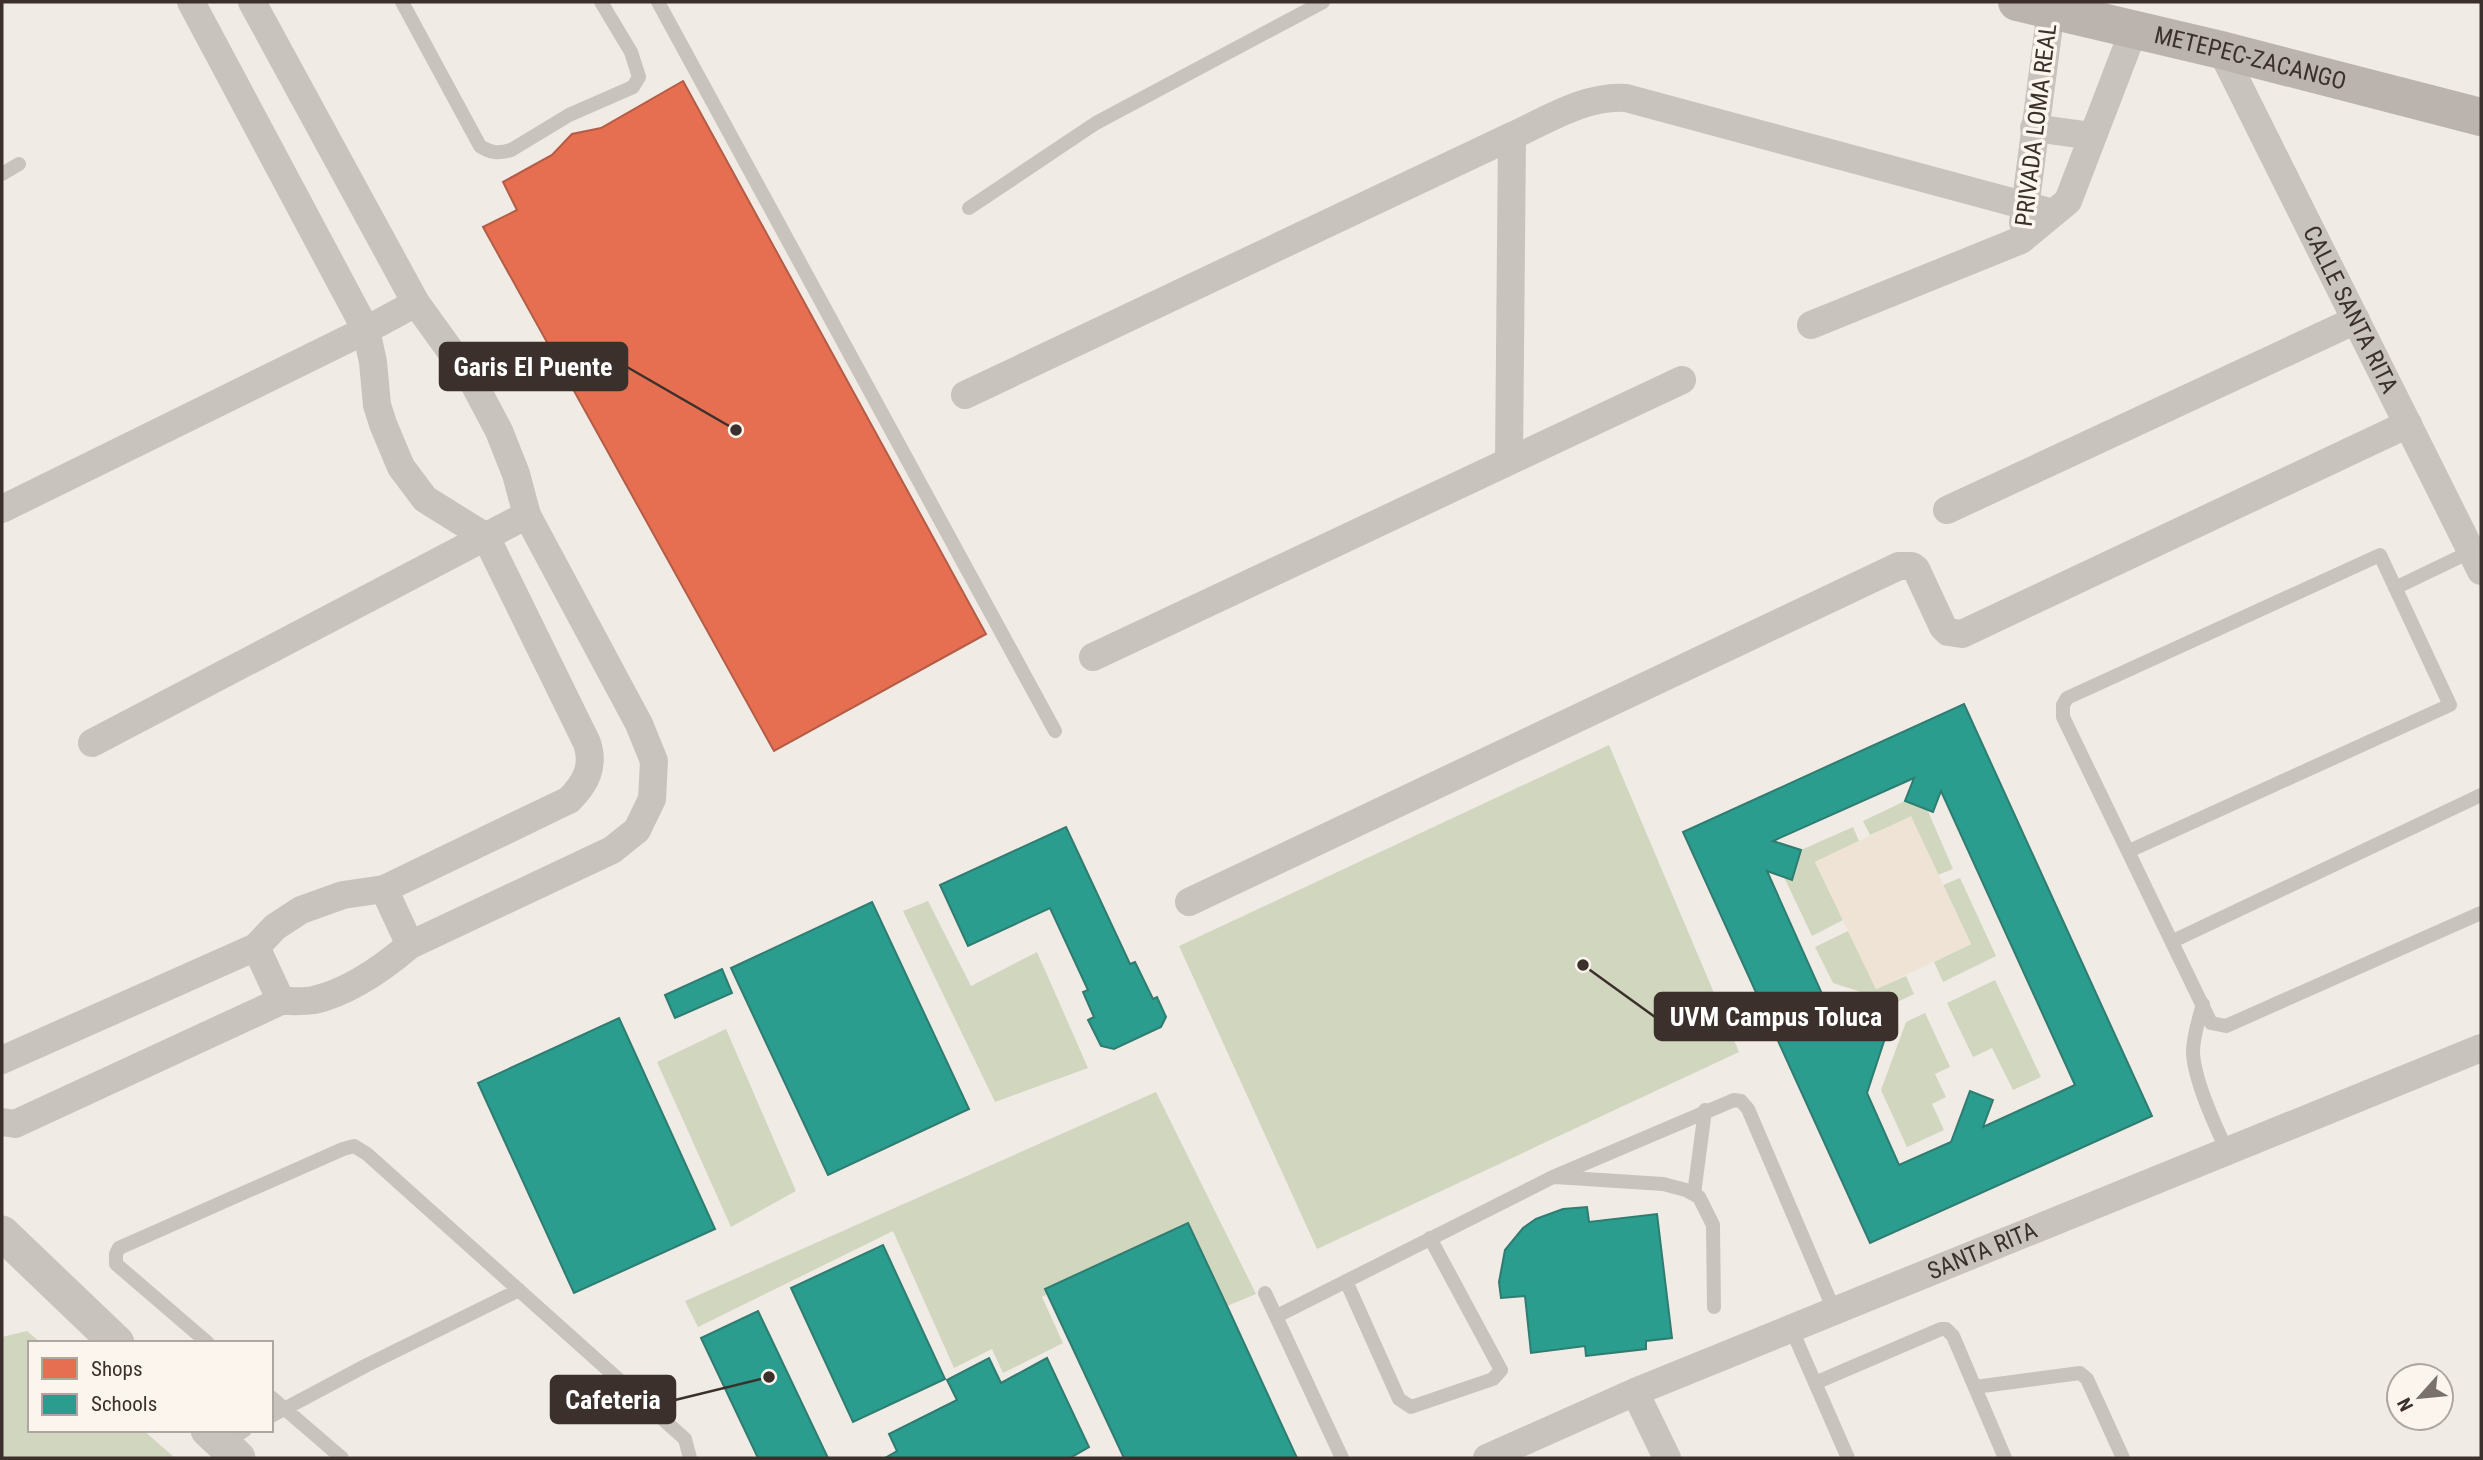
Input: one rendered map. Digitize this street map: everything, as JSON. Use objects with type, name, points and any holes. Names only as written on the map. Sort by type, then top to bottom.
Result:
[{"type":"main road","name":"METEPEC-ZACANGO","points":[[2034,6],[2221,50],[2481,117]]},
{"type":"street","points":[[2,1060],[256,947],[275,927],[301,910],[343,895],[384,889],[569,800],[582,786],[591,756],[486,537],[425,499],[401,467],[377,405],[373,362],[366,330],[191,2]]},
{"type":"street","points":[[2,1122],[15,1124],[281,1001],[326,997],[386,965],[410,945],[612,850],[637,830],[652,799],[654,761],[639,724],[527,515],[516,474],[499,431],[473,382],[416,303],[252,2]]},
{"type":"street","name":"PRIVADA LOMA REAL","points":[[2021,240],[2034,128],[2034,6]]},
{"type":"street","name":"PRIVADA LOMA REAL","points":[[1811,325],[2021,240],[2067,201],[2134,29]]},
{"type":"street","name":"CALLE SANTA RITA","points":[[2221,50],[2477,561]]},
{"type":"street","points":[[965,395],[1593,100],[1626,98],[2053,213]]},
{"type":"street","points":[[2034,128],[2092,136]]},
{"type":"street","points":[[1509,460],[1512,136]]},
{"type":"street","points":[[2,509],[416,303]]},
{"type":"street","points":[[1947,510],[2357,320]]},
{"type":"street","points":[[1093,657],[1682,380]]},
{"type":"street","points":[[1189,902],[1899,566],[1906,565],[1916,569],[1943,627],[1948,632],[1962,634],[2408,424]]},
{"type":"street","points":[[92,743],[527,515]]},
{"type":"street","points":[[384,889],[410,945]]},
{"type":"street","points":[[256,947],[281,1001]]},
{"type":"street","name":"SANTA RITA","points":[[1487,1458],[1635,1392],[2481,1048]]},
{"type":"street","points":[[2,1233],[115,1341]]},
{"type":"street","points":[[1635,1392],[1667,1458]]},
{"type":"lane","points":[[402,2],[480,146],[500,154],[569,115],[633,88],[639,77],[635,64],[601,2]]},
{"type":"lane","points":[[658,2],[1055,731]]},
{"type":"lane","points":[[968,208],[1096,123],[1322,2]]},
{"type":"lane","points":[[2,174],[19,164]]},
{"type":"lane","points":[[2129,851],[2450,705],[2380,555],[2067,698],[2062,710],[2063,717],[2211,1023],[2226,1026],[2481,914]]},
{"type":"lane","points":[[2395,587],[2477,561]]},
{"type":"lane","points":[[2173,941],[2481,795]]},
{"type":"lane","points":[[2203,1004],[2193,1051],[2195,1064],[2212,1119],[2227,1151]]},
{"type":"lane","points":[[1277,1316],[1553,1177],[1705,1110],[1734,1100],[1741,1101],[1748,1109],[1834,1310]]},
{"type":"lane","points":[[1694,1194],[1705,1110]]},
{"type":"lane","points":[[206,1341],[116,1264],[119,1248],[354,1146],[367,1154],[685,1439],[690,1458]]},
{"type":"lane","points":[[1553,1177],[1662,1184],[1699,1197],[1713,1225],[1714,1307]]},
{"type":"lane","points":[[1346,1281],[1399,1399],[1411,1407],[1493,1379],[1501,1370],[1430,1238]]},
{"type":"lane","points":[[342,1458],[278,1412],[367,1364],[519,1290]]},
{"type":"lane","points":[[1265,1293],[1342,1458]]},
{"type":"lane","points":[[1791,1328],[1848,1458]]},
{"type":"lane","points":[[1815,1383],[1941,1329],[1950,1331],[2006,1458]]},
{"type":"lane","points":[[1975,1387],[2080,1373],[2087,1379],[2123,1458]]},
{"type":"green space","points":[[1609,745],[1739,1052],[1317,1249],[1179,946]]},
{"type":"green space","points":[[1905,801],[1927,809],[1953,869],[1938,875],[1911,817],[1870,835],[1863,821]]},
{"type":"green space","points":[[1853,827],[1859,841],[1815,862],[1843,920],[1812,936],[1784,877],[1792,880],[1801,850]]},
{"type":"green space","points":[[1960,878],[1996,956],[1943,982],[1934,962],[1971,944],[1943,885]]},
{"type":"green space","points":[[928,901],[971,986],[1037,952],[1088,1068],[995,1102],[903,911]]},
{"type":"green space","points":[[1848,931],[1876,989],[1906,976],[1914,994],[1895,1003],[1833,983],[1815,947]]},
{"type":"green space","points":[[1995,980],[2041,1077],[2013,1090],[1992,1048],[1973,1057],[1947,1003]]},
{"type":"green space","points":[[1925,1013],[1950,1067],[1935,1074],[1946,1097],[1932,1104],[1944,1130],[1907,1147],[1881,1090],[1906,1022]]},
{"type":"green space","points":[[726,1029],[796,1191],[731,1227],[657,1062]]},
{"type":"green space","points":[[1156,1092],[1256,1294],[1227,1306],[1188,1223],[1042,1297],[1063,1343],[1003,1373],[992,1349],[954,1368],[893,1231],[698,1327],[685,1301]]},
{"type":"green space","points":[[27,1331],[39,1341],[28,1341],[28,1432],[145,1432],[175,1458],[2,1458],[2,1337]]},
{"type":"shaded area","points":[[1911,816],[1971,944],[1876,989],[1815,862]]},
{"type":"building: Shops","points":[[683,81],[986,634],[774,751],[483,227],[517,210],[503,182],[552,155],[572,134],[601,128]]},
{"type":"building: Schools","points":[[1964,704],[2152,1116],[1870,1243],[1683,832]],"holes":[[[1914,778],[1905,801],[1933,812],[1941,791],[2075,1085],[1983,1127],[1993,1100],[1970,1091],[1951,1142],[1899,1165],[1867,1093],[1892,1017],[1822,994],[1767,871],[1792,880],[1801,850],[1773,841]]]},
{"type":"building: Schools","points":[[1066,827],[1130,964],[1135,962],[1153,999],[1157,997],[1166,1017],[1161,1027],[1114,1049],[1101,1046],[1088,1020],[1094,1017],[1083,992],[1088,990],[1050,908],[968,946],[940,885]]},
{"type":"building: Schools","points":[[872,902],[969,1109],[828,1175],[731,968]]},
{"type":"building: Schools","points":[[722,969],[732,993],[675,1018],[665,995]]},
{"type":"building: Schools","points":[[619,1018],[715,1229],[574,1293],[478,1083]]},
{"type":"building: Schools","points":[[1587,1207],[1589,1222],[1657,1214],[1672,1338],[1646,1341],[1646,1349],[1586,1356],[1585,1346],[1531,1353],[1525,1296],[1501,1298],[1499,1282],[1505,1250],[1523,1228],[1536,1219],[1563,1209]]},
{"type":"building: Schools","points":[[1188,1223],[1297,1458],[1124,1458],[1045,1289]]},
{"type":"building: Schools","points":[[883,1245],[945,1379],[853,1422],[791,1288]]},
{"type":"building: Schools","points":[[758,1311],[828,1458],[758,1458],[701,1338]]},
{"type":"building: Schools","points":[[989,1358],[1001,1383],[1047,1358],[1089,1447],[1070,1458],[885,1458],[897,1451],[889,1434],[957,1400],[947,1380]]},
{"type":"place","name":"Garis El Puente","points":[[736,430]]},
{"type":"place","name":"UVM Campus Toluca","points":[[1583,965]]},
{"type":"place","name":"Cafeteria","points":[[769,1377]]}]
